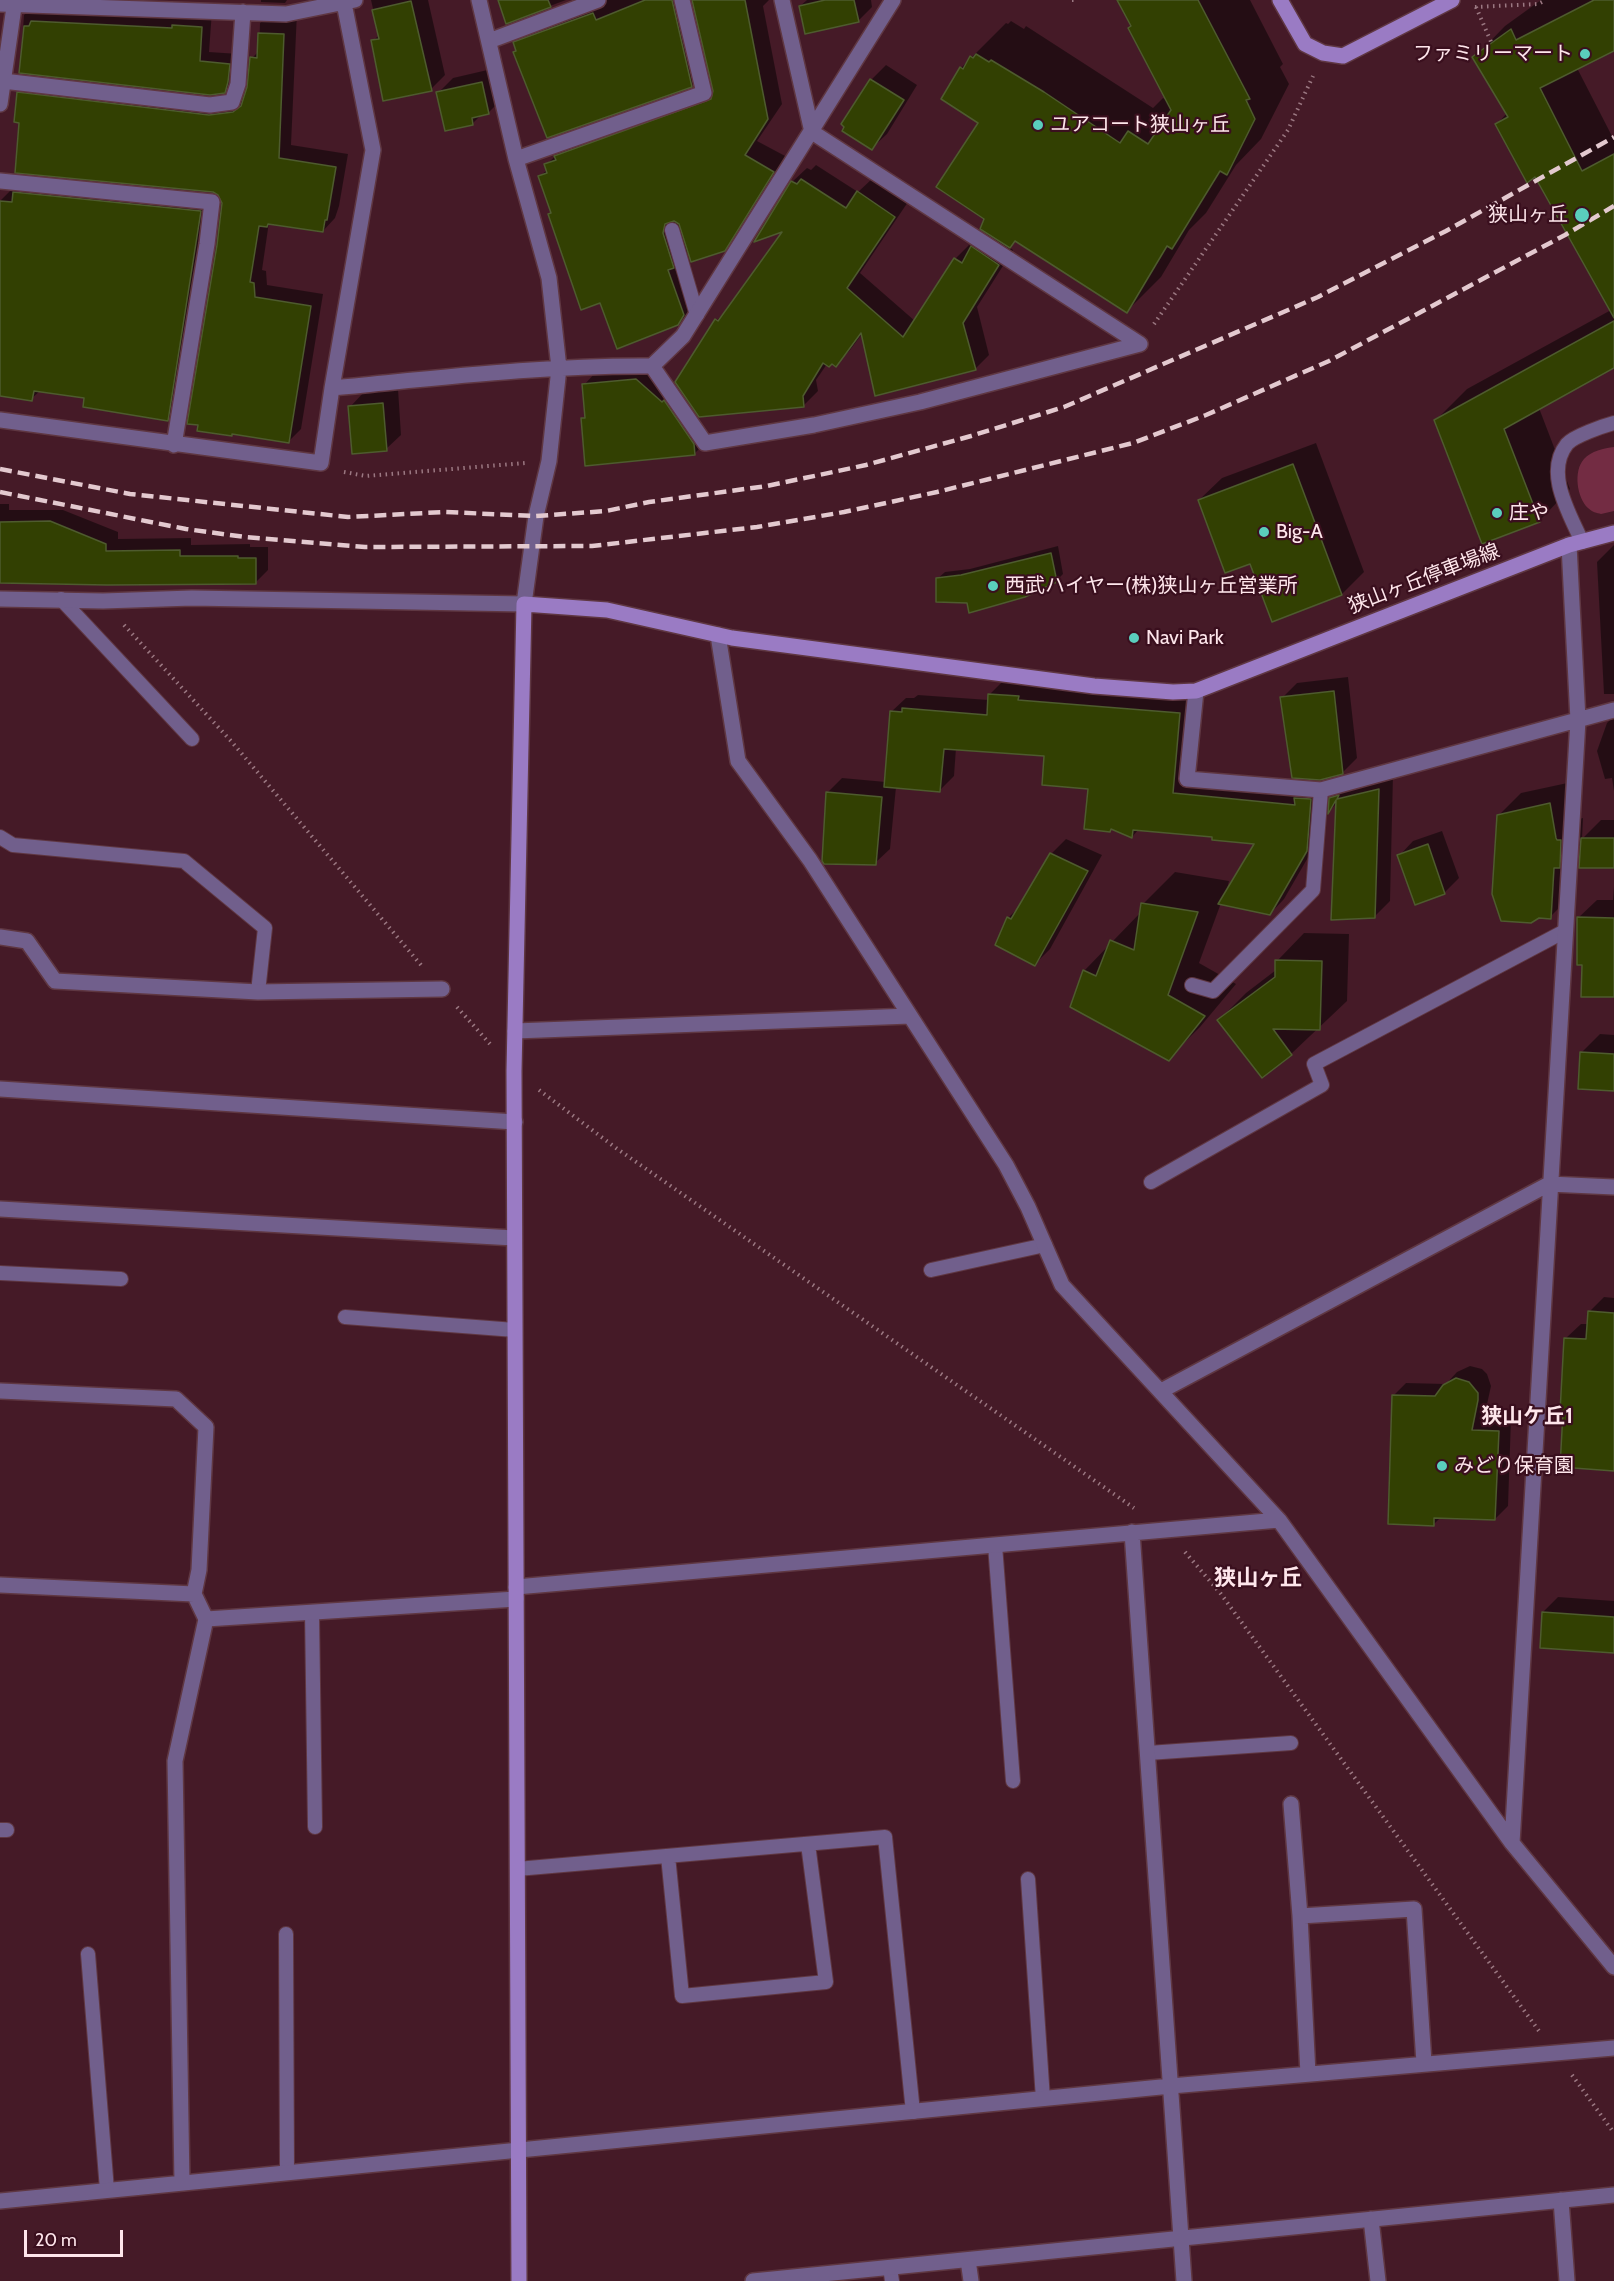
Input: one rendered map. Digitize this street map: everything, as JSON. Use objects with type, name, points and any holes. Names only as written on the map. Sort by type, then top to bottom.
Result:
[{"type":"street","points":[[479,0],[516,159],[549,278],[559,368],[549,461],[536,516],[524,604],[514,1071],[519,2281]]},
{"type":"street","points":[[489,40],[598,0]]},
{"type":"street","points":[[516,159],[704,93],[682,0]]},
{"type":"street","points":[[782,0],[812,132],[1140,344]]},
{"type":"street","points":[[332,388],[559,368],[652,366],[684,336],[893,0]]},
{"type":"street","points":[[1280,0],[1305,44],[1323,53],[1343,57],[1452,0]]},
{"type":"street","points":[[0,104],[9,3],[286,14],[350,1],[373,150],[321,463],[0,420]]},
{"type":"street","points":[[3,81],[210,105],[232,102],[238,84],[243,12]]},
{"type":"street","points":[[0,180],[212,202],[174,444]]},
{"type":"street","points":[[652,366],[705,443],[814,425],[909,404],[1140,344]]},
{"type":"street","name":"狭山ヶ丘停車場線","points":[[1196,691],[1576,544],[1614,533]]},
{"type":"street","points":[[1512,1843],[1578,720],[1576,544]]},
{"type":"street","points":[[0,599],[103,601],[192,598],[524,604],[608,610],[718,635],[1094,686],[1173,692],[1196,691],[1187,779],[1320,790],[1614,710]]},
{"type":"street","points":[[718,635],[738,761],[810,860],[1006,1165],[1062,1285],[1279,1520],[1512,1843],[1614,1967]]},
{"type":"street","points":[[0,938],[27,941],[55,981],[258,993],[442,989]]},
{"type":"street","points":[[515,1031],[910,1016]]},
{"type":"street","points":[[0,1089],[515,1122]]},
{"type":"street","points":[[1161,1391],[1549,1184],[1614,1187]]},
{"type":"street","points":[[0,1209],[514,1238]]},
{"type":"street","points":[[0,1391],[176,1399],[206,1427],[199,1570],[194,1594],[206,1619],[175,1761],[182,2183]]},
{"type":"street","points":[[206,1619],[312,1612],[995,1545],[1279,1520]]},
{"type":"street","points":[[1132,1532],[1184,2281]]},
{"type":"street","points":[[0,1585],[194,1594]]},
{"type":"street","points":[[1291,1804],[1300,1916],[1308,2074]]},
{"type":"street","points":[[1300,1916],[1414,1909],[1424,2063]]},
{"type":"street","points":[[0,2201],[1171,2086],[1614,2048]]},
{"type":"street","points":[[756,2281],[891,2274],[968,2260],[1614,2195]]},
{"type":"street","points":[[1561,2200],[1567,2281]]},
{"type":"street","points":[[1371,2219],[1378,2281]]},
{"type":"street","points":[[968,2260],[971,2281]]},
{"type":"lane","points":[[672,230],[697,315]]},
{"type":"lane","points":[[1576,544],[1561,493],[1558,465],[1568,443],[1599,427],[1614,423]]},
{"type":"lane","points":[[61,599],[192,739]]},
{"type":"lane","points":[[1192,985],[1213,991],[1313,890],[1320,790]]},
{"type":"lane","points":[[0,837],[13,845],[184,861],[266,928],[258,993]]},
{"type":"lane","points":[[1151,1182],[1322,1085],[1314,1064],[1565,931]]},
{"type":"lane","points":[[931,1270],[1045,1245]]},
{"type":"lane","points":[[0,1273],[121,1279]]},
{"type":"lane","points":[[345,1317],[515,1330]]},
{"type":"lane","points":[[995,1545],[1013,1781]]},
{"type":"lane","points":[[312,1612],[315,1827]]},
{"type":"lane","points":[[1148,1753],[1291,1743]]},
{"type":"lane","points":[[517,1869],[885,1837],[913,2112]]},
{"type":"lane","points":[[668,1856],[682,1996],[826,1982],[807,1844]]},
{"type":"lane","points":[[1028,1879],[1043,2099]]},
{"type":"lane","points":[[286,1934],[287,2173]]},
{"type":"lane","points":[[88,1954],[107,2190]]},
{"type":"path","points":[[1467,0],[1476,8],[1492,44]]},
{"type":"path","points":[[1476,8],[1538,4],[1546,0]]},
{"type":"path","points":[[1140,344],[1288,130],[1323,53]]},
{"type":"path","points":[[321,463],[349,473],[366,476],[549,461]]},
{"type":"path","points":[[103,601],[231,741],[514,1071],[616,1148],[1166,1531],[1221,1594],[1614,2133]]},
{"type":"shaded area","points":[[1614,447],[1614,511],[1601,514],[1594,512],[1584,504],[1579,491],[1578,470],[1590,454]]},
{"type":"building","points":[[498,0],[548,0],[551,7],[506,24]]},
{"type":"building","points":[[645,0],[672,0],[692,87],[547,138],[513,52],[516,51],[513,42],[593,13],[596,20]]},
{"type":"building","points":[[692,0],[745,0],[768,119],[745,155],[774,172],[725,251],[691,262],[679,224],[674,221],[665,224],[663,233],[674,268],[668,270],[684,315],[678,325],[617,349],[600,303],[581,310],[548,214],[551,213],[538,176],[547,173],[544,164],[556,160],[554,156],[711,99],[713,91]]},
{"type":"building","points":[[825,0],[854,0],[859,22],[805,34],[799,6]]},
{"type":"building","name":"ユアコート狭山ヶ丘","points":[[1117,0],[1198,0],[1250,99],[1246,100],[1255,119],[1227,175],[1220,171],[1172,249],[1167,246],[1127,313],[1015,241],[1010,248],[980,229],[984,219],[936,187],[978,123],[941,99],[960,67],[963,69],[970,56],[973,58],[976,54],[989,62],[991,60],[1044,92],[1120,143],[1128,131],[1148,144],[1171,110],[1128,28],[1131,26]]},
{"type":"building","points":[[1594,0],[1614,0],[1614,51],[1540,88],[1582,171],[1614,154],[1614,318],[1535,177],[1527,183],[1495,124],[1508,117],[1472,57],[1511,29],[1516,40]]},
{"type":"building","points":[[411,1],[432,91],[383,101],[371,40],[379,39],[372,10]]},
{"type":"building","points":[[31,21],[172,28],[172,25],[202,27],[200,61],[230,64],[225,93],[210,95],[19,73],[24,26],[29,26]]},
{"type":"building","points":[[258,33],[284,34],[279,158],[336,167],[323,232],[268,224],[267,227],[259,226],[250,282],[254,283],[255,297],[311,306],[289,443],[197,431],[198,425],[187,424],[217,245],[222,203],[218,195],[213,192],[15,173],[19,123],[14,122],[17,92],[209,115],[233,112],[241,106],[247,87],[250,57],[257,58]]},
{"type":"building","points":[[870,79],[904,100],[872,150],[842,131],[844,127],[841,124]]},
{"type":"building","points":[[482,82],[489,114],[472,118],[473,125],[445,131],[436,92]]},
{"type":"building","points":[[801,179],[846,208],[857,191],[895,217],[847,288],[903,337],[954,258],[962,263],[971,246],[999,265],[963,323],[976,370],[875,396],[861,333],[836,367],[832,364],[829,367],[823,363],[803,396],[804,407],[699,417],[675,382],[715,319],[718,321],[782,232],[754,242],[791,181],[797,184]]},
{"type":"building","points":[[13,192],[201,211],[168,421],[83,407],[84,398],[34,391],[32,401],[0,396],[0,201],[12,202]]},
{"type":"building","points":[[1614,321],[1614,368],[1504,429],[1540,522],[1482,544],[1434,420]]},
{"type":"building","points":[[636,379],[662,402],[664,400],[694,444],[695,455],[585,466],[581,418],[585,418],[582,384]]},
{"type":"building","points":[[383,403],[387,451],[352,454],[348,406]]},
{"type":"building","name":"Big-A","points":[[1293,464],[1342,595],[1272,622],[1250,564],[1225,573],[1198,500]]},
{"type":"building","points":[[50,521],[106,544],[106,551],[180,550],[180,556],[256,558],[256,584],[0,583],[0,522]]},
{"type":"building","points":[[1051,553],[1057,582],[1025,597],[969,613],[967,603],[936,602],[936,578],[961,575]]},
{"type":"building","points":[[1334,691],[1343,774],[1320,780],[1292,778],[1280,697]]},
{"type":"building","points":[[988,694],[1019,696],[1018,700],[1180,713],[1173,793],[1295,805],[1294,798],[1311,799],[1307,851],[1270,915],[1218,904],[1254,844],[1212,840],[1212,837],[1133,830],[1132,838],[1111,829],[1110,832],[1084,829],[1088,789],[1042,785],[1044,756],[944,749],[940,792],[884,787],[890,711],[902,712],[902,708],[987,715]]},
{"type":"building","points":[[1379,789],[1375,918],[1331,920],[1336,800],[1328,814],[1329,798],[1339,795],[1337,799]]},
{"type":"building","points":[[826,792],[882,797],[876,865],[824,864],[822,861]]},
{"type":"building","points":[[1550,803],[1556,838],[1561,840],[1560,868],[1554,868],[1551,919],[1539,918],[1531,923],[1501,921],[1492,894],[1497,815]]},
{"type":"building","points":[[1581,838],[1614,838],[1614,868],[1579,868]]},
{"type":"building","points":[[1428,844],[1445,894],[1415,905],[1397,855]]},
{"type":"building","points":[[1050,853],[1088,871],[1035,966],[995,945],[1007,917],[1011,919]]},
{"type":"building","points":[[1141,903],[1198,912],[1168,995],[1205,1016],[1169,1061],[1070,1007],[1083,970],[1096,976],[1110,940],[1134,950]]},
{"type":"building","points":[[1577,917],[1614,918],[1614,997],[1581,997],[1582,965],[1577,965]]},
{"type":"building","points":[[1275,960],[1322,961],[1320,1030],[1273,1029],[1292,1055],[1262,1078],[1217,1020],[1275,977]]},
{"type":"building","points":[[1580,1052],[1614,1054],[1614,1091],[1578,1089]]},
{"type":"building","points":[[1588,1311],[1614,1313],[1614,1471],[1560,1467],[1564,1338],[1586,1339]]},
{"type":"building","points":[[1456,1378],[1469,1382],[1478,1393],[1472,1430],[1499,1431],[1495,1520],[1434,1518],[1434,1526],[1388,1524],[1392,1395],[1435,1396],[1443,1385]]},
{"type":"building","points":[[1542,1612],[1614,1617],[1614,1653],[1540,1648]]},
{"type":"railway","points":[[0,469],[130,494],[348,517],[445,512],[536,516],[606,511],[649,502],[767,486],[866,465],[1064,407],[1318,297],[1446,231],[1614,137]]},
{"type":"railway","points":[[0,492],[186,529],[245,537],[365,547],[592,546],[757,527],[844,512],[937,492],[1133,443],[1206,415],[1329,361],[1565,235],[1614,206]]},
{"type":"place","name":"ファミリーマート","points":[[1585,54]]},
{"type":"place","name":"ユアコート狭山ヶ丘","points":[[1038,125]]},
{"type":"place","name":"狭山ヶ丘","points":[[1582,215]]},
{"type":"place","name":"庄や","points":[[1497,513]]},
{"type":"place","name":"Big-A","points":[[1264,532]]},
{"type":"place","name":"西武ハイヤー(株)狭山ヶ丘営業所","points":[[993,586]]},
{"type":"place","name":"Navi Park","points":[[1134,638]]},
{"type":"place","name":"みどり保育園","points":[[1442,1466]]},
{"type":"district","name":"狭山ケ丘1","points":[[1527,1417]]},
{"type":"district","name":"狭山ヶ丘","points":[[1258,1579]]}]
